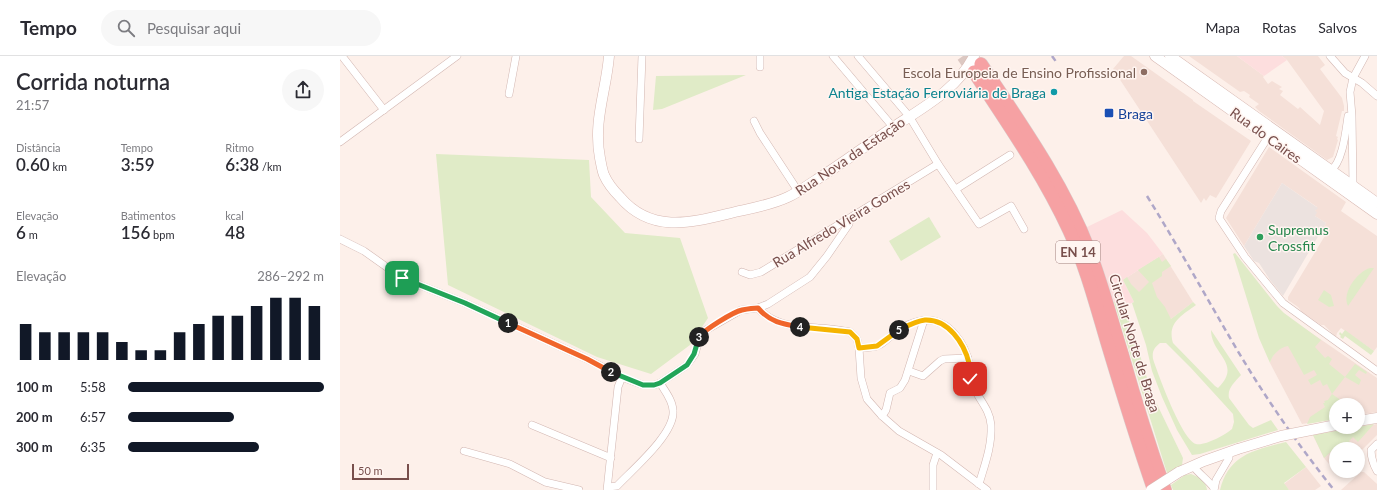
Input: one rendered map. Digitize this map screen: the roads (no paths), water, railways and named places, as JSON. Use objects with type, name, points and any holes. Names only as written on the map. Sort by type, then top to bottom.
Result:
[{"type":"highway","name":"Circular Norte de Braga","points":[[976,64],[1040,173],[1070,232],[1092,293],[1152,490]]},
{"type":"highway","name":"Circular Norte de Braga","points":[[976,64],[1045,161],[1081,232],[1100,281],[1135,398],[1165,490]]},
{"type":"street","points":[[342,56],[384,110]]},
{"type":"street","points":[[340,142],[457,56]]},
{"type":"street","points":[[509,94],[516,56]]},
{"type":"street","name":"Rua Nova da Estação","points":[[609,56],[598,125],[598,144],[604,175],[612,188],[628,207],[657,221],[674,223],[688,222],[769,204],[798,192],[909,116],[938,98],[976,64]]},
{"type":"street","points":[[639,139],[642,56]]},
{"type":"street","points":[[760,56],[760,67]]},
{"type":"street","points":[[833,56],[893,127]]},
{"type":"street","points":[[858,56],[909,116],[938,164],[979,224],[1011,206],[1024,229]]},
{"type":"street","name":"Rua do Caires","points":[[1155,56],[1377,214]]},
{"type":"street","name":"Rua do Caires","points":[[1170,56],[1377,203]]},
{"type":"street","points":[[1330,56],[1345,72],[1377,96]]},
{"type":"street","points":[[1353,186],[1352,116],[1350,92],[1353,78],[1364,56]]},
{"type":"street","points":[[1330,171],[1334,169],[1341,151],[1351,106]]},
{"type":"street","points":[[754,121],[760,133],[798,192]]},
{"type":"street","points":[[1268,137],[1221,211],[1219,218],[1245,256],[1278,297],[1290,308],[1377,371]]},
{"type":"street","points":[[956,189],[1010,155]]},
{"type":"street","name":"Rua Alfredo Vieira Gomes","points":[[742,272],[750,275],[761,272],[938,164]]},
{"type":"street","points":[[340,239],[364,251],[402,278],[465,303],[587,359],[622,377],[643,385],[654,385],[660,383],[687,365],[694,354],[700,336],[706,330],[741,310],[758,308],[768,304],[810,277],[827,256],[849,224],[850,218]]},
{"type":"street","points":[[758,308],[765,316],[776,322],[804,327],[850,332],[857,339],[861,378],[867,399],[882,416],[899,430],[937,453],[942,454],[987,490]]},
{"type":"street","points":[[859,348],[877,346],[893,333],[924,320],[937,321],[945,326],[961,343],[970,365],[970,379],[989,415],[991,423],[992,438],[979,484]]},
{"type":"street","points":[[882,416],[886,410],[890,393],[900,388],[909,371],[924,320]]},
{"type":"street","points":[[909,371],[923,376],[944,359],[968,358]]},
{"type":"street","points":[[622,377],[618,388],[607,489],[617,486],[661,440],[668,428],[673,411],[671,402],[660,383]]},
{"type":"street","points":[[1365,420],[1377,418]]},
{"type":"street","points":[[532,425],[611,458]]},
{"type":"street","points":[[1152,490],[1179,472],[1233,450],[1286,435],[1329,426]]},
{"type":"street","points":[[1377,444],[1371,450],[1371,458],[1377,472]]},
{"type":"street","points":[[1214,489],[1220,472],[1233,450]]},
{"type":"street","points":[[464,451],[510,464],[552,484],[579,490]]},
{"type":"street","points":[[933,490],[933,465],[937,453]]},
{"type":"street","points":[[1193,466],[1214,489]]},
{"type":"tunnel","points":[[963,56],[974,72]]},
{"type":"railway","points":[[1052,56],[1057,63]]},
{"type":"railway","points":[[1147,196],[1258,385],[1334,490]]},
{"type":"place","name":"Escola Europeia de Ensino Profissional","points":[[1144,72]]},
{"type":"place","name":"Antiga Estação Ferroviária de Braga","points":[[1054,92]]},
{"type":"place","name":"Braga","points":[[1109,113]]},
{"type":"place","name":"Supremus Crossfit","points":[[1260,237]]}]
